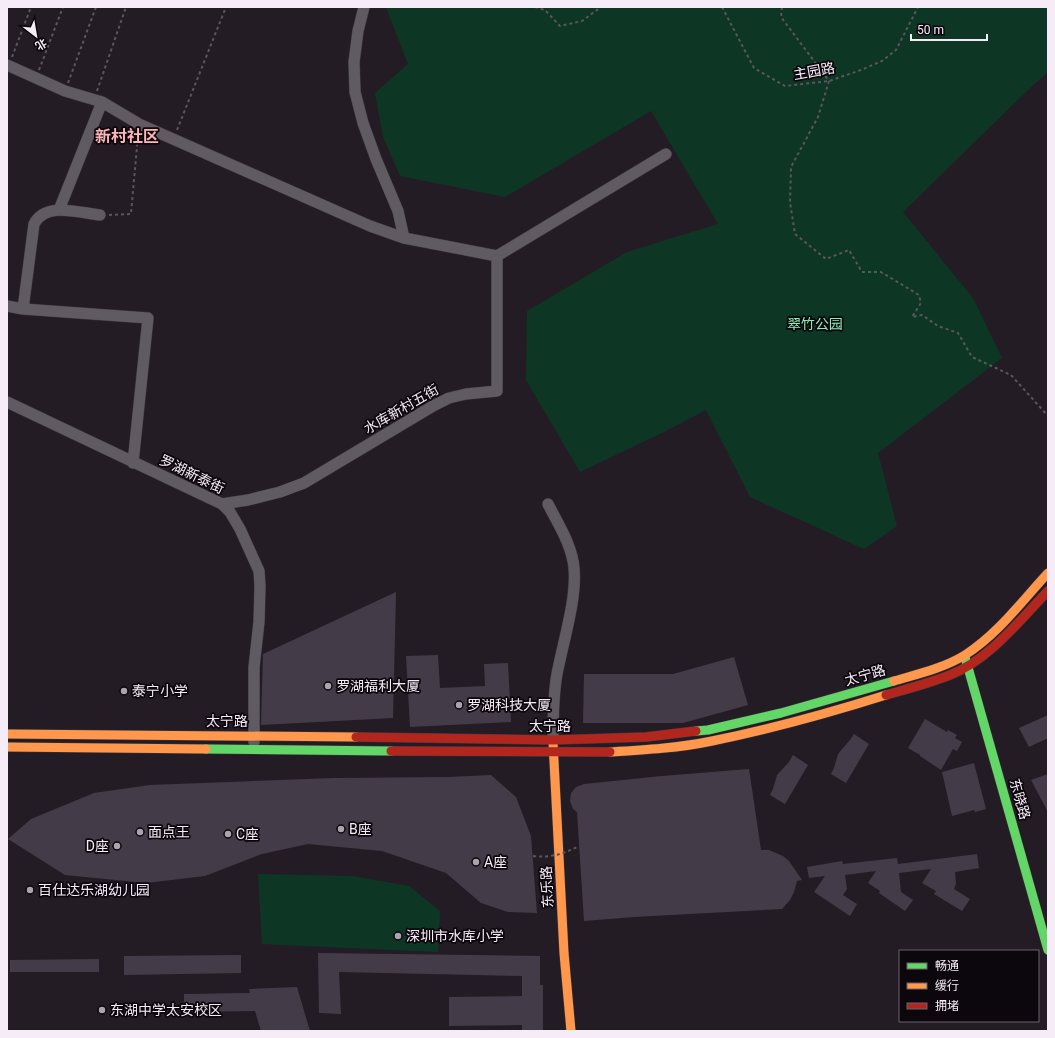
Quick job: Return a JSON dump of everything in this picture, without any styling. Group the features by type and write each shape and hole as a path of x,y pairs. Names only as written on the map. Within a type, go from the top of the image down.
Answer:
{"main road":[{"name":"太宁路","path":"7,734 254,735 553,740 646,737 708,730 781,713 865,690 949,663 965,655 990,636 1048,573"},
{"name":"太宁路","path":"7,747 604,752 652,749 711,741 785,724 867,701 931,682 968,666 999,643 1048,591"},
{"name":"东晓路","path":"965,655 1048,950"},
{"name":"东乐路","path":"553,740 564,946 571,1031"}],"street":[{"path":"364,7 358,31 354,62 355,92 363,123 376,159 398,211 404,238"},
{"path":"8,65 65,91 98,100 139,124 370,226 404,238 497,256 666,154"},
{"path":"59,210 98,100"},
{"path":"23,309 34,224 37,218 49,212 59,210 100,215"},
{"name":"水库新村五街","path":"222,504 248,500 280,492 304,483 449,398 466,394 497,391 497,256"},
{"path":"7,306 23,309 148,318 133,463"},
{"name":"罗湖新泰街","path":"7,402 222,504 230,512 240,529 259,571 259,622 254,667 254,749"},
{"path":"548,504 572,555 574,569 573,599 557,674 552,706 553,740"}],"path":[{"path":"8,65 31,7"},
{"path":"36,78 63,7"},
{"path":"65,91 96,7"},
{"path":"98,100 126,7"},
{"path":"174,139 226,7"},
{"path":"535,7 545,10 560,26 582,21 601,7"},
{"name":"主园路","path":"722,7 754,68 785,86 829,81 882,61 896,50 918,7"},
{"path":"782,7 781,17 829,81 818,117 792,167 790,202 794,234 826,259 849,250 862,272 881,272 919,295 921,303 912,318 922,315 938,326 958,333 972,357 1011,375 1048,416"},
{"path":"100,215 131,214 139,124"},
{"path":"532,856 543,857 563,854 579,846"}],"green space":[{"name":"翠竹公园","path":"386,7 1048,7 1048,72 903,212 973,298 1002,358 878,453 897,526 864,549 750,497 706,410 580,472 526,380 527,311 627,252 718,224 651,111 505,197 400,176 383,137 375,93 408,64"},
{"path":"258,874 352,876 409,886 440,911 438,952 262,944"}],"building":[{"name":"罗湖福利大厦","path":"396,592 393,718 261,725 263,654"},
{"name":"罗湖科技大厦","path":"438,655 440,688 485,686 484,664 508,663 511,722 410,727 406,656"},
{"path":"734,657 748,705 683,723 583,723 584,674 673,674"},
{"path":"1048,715 1048,738 1029,747 1019,728"},
{"path":"925,719 947,732 948,730 957,735 955,738 962,742 957,751 953,749 941,770 908,748"},
{"path":"854,734 869,744 846,783 831,774 838,754"},
{"path":"793,755 808,765 785,804 770,795 777,775 789,762"},
{"path":"974,763 986,809 975,812 974,810 952,816 942,772"},
{"path":"749,769 761,850 769,850 783,856 789,861 802,880 797,881 790,900 782,909 584,921 577,812 573,809 570,801 571,793 576,787 584,784"},
{"path":"1048,774 1048,812 1031,780"},
{"path":"491,775 516,797 531,836 537,913 508,912 481,903 446,873 382,851 308,844 262,854 205,876 146,883 65,875 8,839 31,819 94,793 150,785 334,778"},
{"path":"977,854 979,868 955,872 956,884 954,889 970,899 962,911 934,894 936,891 922,883 931,869 899,873 901,892 913,900 905,911 879,893 880,891 868,883 876,871 845,875 847,889 843,895 857,904 850,916 814,892 825,876 809,878 807,867 842,861 843,864 897,858 898,864"},
{"path":"318,953 540,956 540,985 543,985 543,1031 522,1031 522,1025 449,1026 449,997 522,996 522,976 339,972 341,1014 319,1013"},
{"path":"241,955 241,973 124,975 124,956"},
{"path":"99,959 99,972 10,972 10,960"},
{"path":"297,987 310,1031 261,1031 255,1011 184,1012 184,994 250,993 249,989"}],"traffic: fast":[{"path":"965,657 1048,950"},
{"path":"696,731 708,730 781,713 894,681"},
{"path":"206,749 391,751"}],"traffic: slow":[{"path":"894,681 940,667 957,660 977,647 999,627 1048,573"},
{"path":"610,752 674,747 712,741 800,720 886,695"},
{"path":"7,734 356,737"},
{"path":"553,742 564,953 571,1031"},
{"path":"7,747 206,749"}],"traffic: jam":[{"path":"886,695 950,675 978,660 1003,638 1048,591"},
{"path":"356,737 553,740 646,737 696,731"},
{"path":"391,751 610,752"}],"place":[{"name":"罗湖福利大厦","path":"328,686"},
{"name":"泰宁小学","path":"124,691"},
{"name":"罗湖科技大厦","path":"459,705"},
{"name":"B座","path":"341,829"},
{"name":"面点王","path":"140,832"},
{"name":"C座","path":"228,834"},
{"name":"D座","path":"117,846"},
{"name":"A座","path":"476,862"},
{"name":"百仕达乐湖幼儿园","path":"30,890"},
{"name":"深圳市水库小学","path":"398,936"},
{"name":"东湖中学太安校区","path":"102,1010"}],"district":[{"name":"新村社区","path":"127,136"}]}
